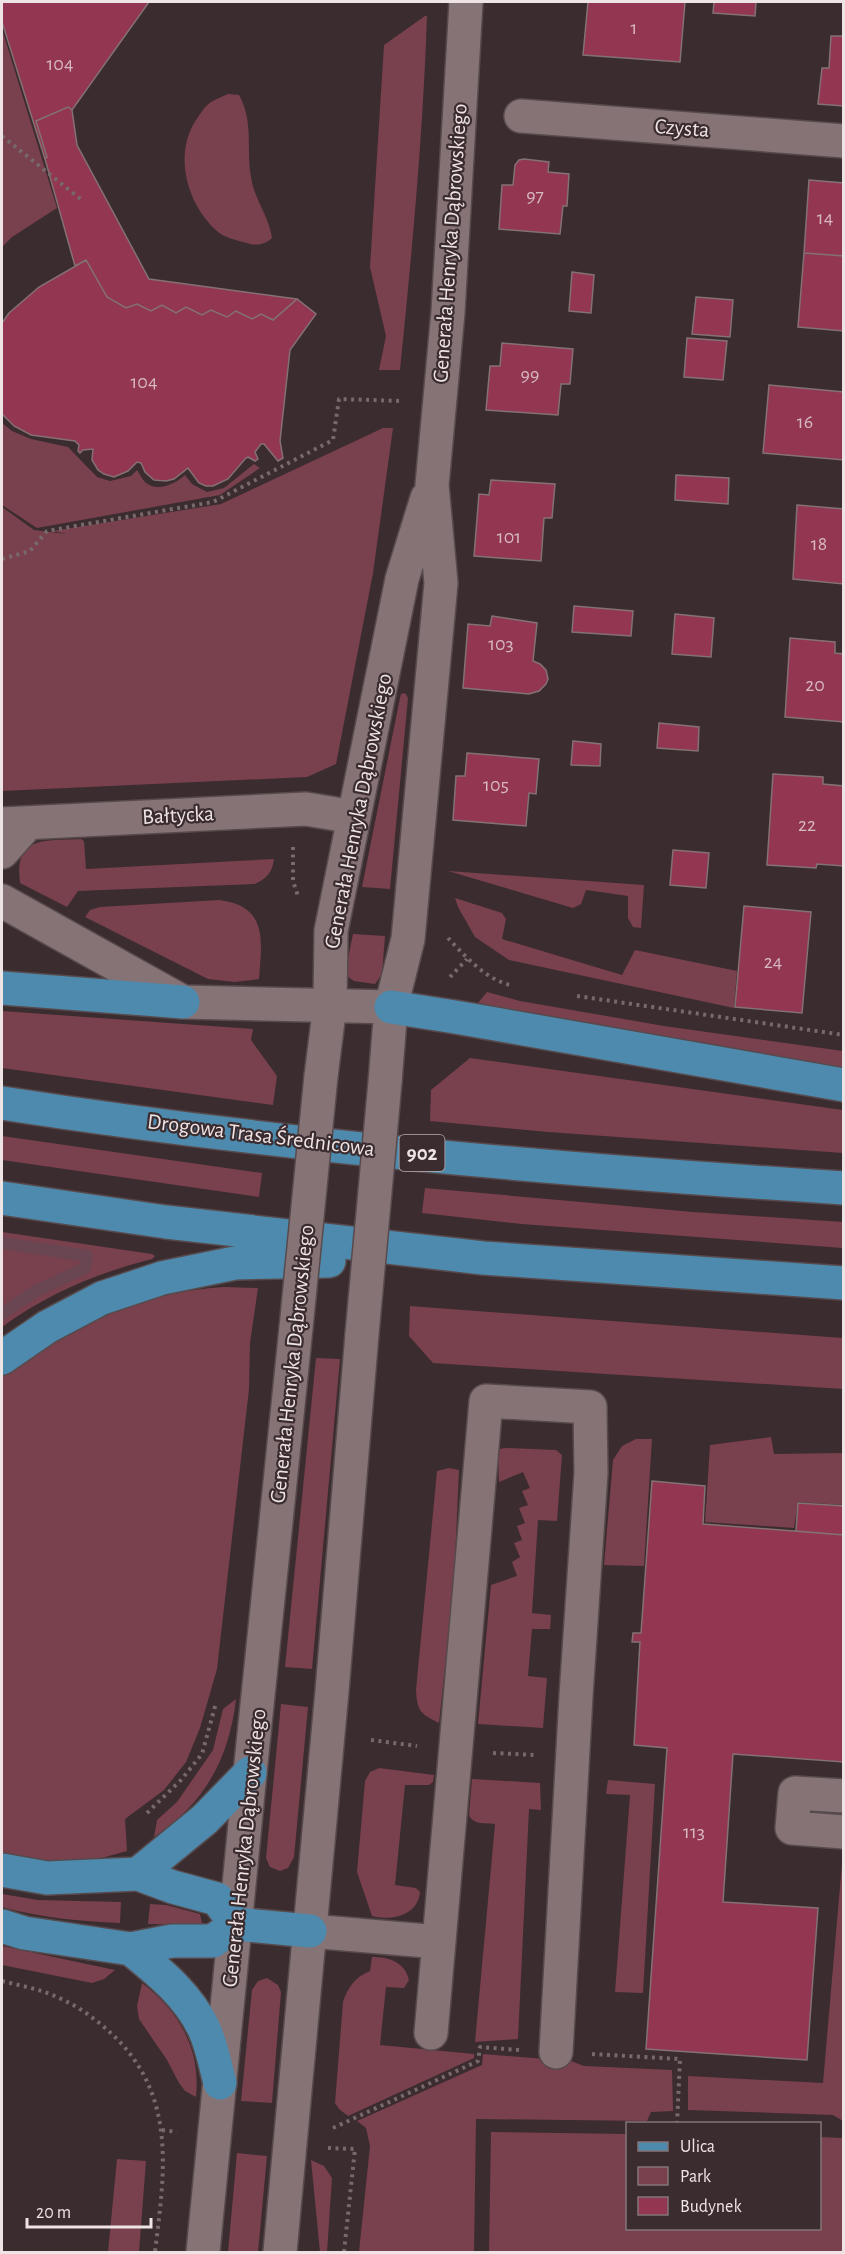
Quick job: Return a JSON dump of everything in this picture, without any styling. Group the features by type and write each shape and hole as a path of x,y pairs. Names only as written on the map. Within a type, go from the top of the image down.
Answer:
{"main road":[{"path":"2,988 183,1002"},
{"path":"391,1007 843,1085"},
{"name":"Drogowa Trasa Średnicowa","path":"2,1102 276,1138 498,1161 843,1188"},
{"path":"2,1198 166,1222 483,1258 843,1283"},
{"path":"2,1358 47,1327 102,1298 162,1278 235,1263 483,1258"},
{"path":"138,1874 205,1819 250,1773"},
{"path":"2,1870 47,1878 138,1874 173,1887 217,1899 236,1924"},
{"path":"2,1926 24,1933 131,1949 172,1941 213,1941 236,1924 310,1931"},
{"path":"131,1949 172,1984 194,2012 204,2030 220,2083"}],"street":[{"name":"Generała Henryka Dąbrowskiego","path":"280,2253 391,1007 408,939 441,591 432,485 448,312 458,2"},
{"name":"Czysta","path":"522,116 843,141"},
{"name":"Generała Henryka Dąbrowskiego","path":"203,2253 250,1773 330,1005 331,931 402,579 432,485"},
{"name":"Bałtycka","path":"15,823 306,809 354,817"},
{"path":"2,852 15,823"},
{"path":"2,901 183,1002 391,1007"},
{"path":"431,2033 486,1401 590,1407 591,1473 556,2052"},
{"path":"843,1796 795,1793 792,1827 843,1832"},
{"path":"310,1931 439,1942"}],"path":[{"path":"2,136 82,201"},
{"path":"2,559 30,551 47,531 213,502 333,440 339,399 405,401"},
{"path":"292,839 293,881"},
{"path":"445,934 467,958 493,978 517,986"},
{"path":"449,979 467,958"},
{"path":"569,995 843,1035"},
{"path":"144,1817 202,1755 218,1700"},
{"path":"370,1740 424,1746"},
{"path":"491,1753 542,1756"},
{"path":"2,1981 43,1991 77,2007 106,2028 139,2065 154,2098 162,2130 163,2166 155,2253"},
{"path":"333,2128 478,2061 480,2047 680,2059 677,2122"},
{"path":"328,2148 355,2150 344,2253"}],"green space":[{"path":"427,16 420,149 400,370 379,370 386,336 370,267 384,45"},
{"path":"2,29 57,208 12,237 2,247"},
{"path":"228,94 239,95 244,105 253,185 272,238 262,244 247,243 218,232 198,208 187,179 185,148 189,134 207,106"},
{"path":"2,423 12,431 31,439 68,447 97,477 110,481 131,476 137,470 145,482 160,487 171,484 185,475 192,484 207,492 224,488 254,464 260,468 220,495 37,528 2,505"},
{"path":"383,428 393,428 373,573 336,764 307,777 2,791 2,507 34,530 66,534 53,531 221,504"},
{"path":"405,693 408,698 390,889 362,887 400,698 401,694"},
{"path":"81,839 84,841 86,869 274,859 268,874 255,884 78,891 67,907 20,883 19,867 27,849 44,841"},
{"path":"448,871 644,885 641,928 633,927 628,918 628,896 586,890 581,904 573,908"},
{"path":"455,898 502,913 506,919 502,939 622,975 635,950 737,971 734,1008 509,960 475,937"},
{"path":"219,900 246,909 254,917 261,938 259,979 235,982 208,979 85,917 90,910 100,907"},
{"path":"353,934 385,936 382,974 375,984 354,981 348,977 346,968"},
{"path":"487,992 520,1001 664,1026 843,1051 843,1074 474,1008"},
{"path":"2,1011 253,1029 251,1040 277,1076 273,1105 2,1068"},
{"path":"470,1058 843,1110 843,1153 548,1132 430,1121 431,1090"},
{"path":"2,1136 262,1173 259,1197 2,1160"},
{"path":"425,1188 693,1212 843,1222 843,1248 522,1224 422,1213"},
{"path":"2,1232 155,1256 73,1286 37,1304 2,1327"},
{"path":"224,1287 258,1288 250,1343 249,1389 217,1669 200,1728 186,1762 164,1790 125,1819 127,1851 79,1864 30,1861 2,1855 2,1375 57,1337 101,1314 173,1293"},
{"path":"410,1306 843,1338 843,1389 433,1363 409,1336"},
{"path":"316,1358 340,1359 312,1669 285,1667"},
{"path":"771,1437 774,1454 843,1453 843,1505 798,1502 794,1528 705,1522 710,1445"},
{"path":"636,1439 652,1439 644,1566 604,1565 613,1460 622,1446"},
{"path":"500,1449 556,1450 562,1455 557,1521 538,1520 532,1613 551,1615 550,1629 532,1629 528,1676 547,1678 543,1728 478,1724 491,1585 517,1576 512,1562 520,1557 514,1543 522,1540 517,1526 525,1523 519,1508 528,1505 522,1491 530,1488 523,1472 499,1482 498,1454"},
{"path":"449,1468 459,1470 454,1583 439,1723 421,1711 417,1702 416,1690 437,1471"},
{"path":"236,1699 227,1741 212,1778 187,1810 154,1837 157,1820 177,1802 213,1750 223,1709"},
{"path":"281,1704 308,1707 294,1857 288,1868 280,1871 270,1867 266,1858"},
{"path":"379,1768 434,1775 433,1782 429,1785 405,1785 395,1885 416,1888 420,1892 414,1907 409,1911 387,1918 372,1916 357,1872 365,1781 370,1772"},
{"path":"472,1779 540,1783 541,1810 529,1809 518,2039 475,2042 495,1824 477,1822 469,1815"},
{"path":"608,1780 655,1784 643,1993 615,1992 630,1795 606,1794"},
{"path":"843,1852 843,2121 833,2115 688,2110 688,2076 823,2083"},
{"path":"2,1894 38,1900 121,1902 120,1923 60,1918 17,1911 2,1907"},
{"path":"150,1904 166,1905 200,1914 202,1923 199,1925 148,1924"},
{"path":"2,1946 115,1970 104,1979 92,1983 2,1965"},
{"path":"372,1957 384,1958 400,1965 409,1980 404,1988 386,1987 380,2045 474,2054 474,2058 348,2116 335,2103 343,2002 353,1983 370,1971"},
{"path":"267,1978 278,1985 281,1992 272,2103 241,2101 252,1990 258,1981"},
{"path":"142,1983 167,2006 185,2032 195,2063 196,2097 185,2091 179,2083 167,2060 139,2019 137,2006"},
{"path":"483,2054 571,2061 584,2066 672,2070 673,2111 651,2112 647,2121 476,2119 474,2252 359,2252 370,2146 366,2128 357,2121 482,2065"},
{"path":"491,2132 626,2134 626,2230 821,2230 821,2137 843,2138 843,2252 489,2252"},
{"path":"237,2153 267,2156 258,2252 228,2252"},
{"path":"117,2159 146,2161 139,2252 108,2252"},
{"path":"311,2160 324,2166 332,2178 327,2252 320,2252"}],"building":[{"path":"2,2 149,2 72,110 68,107 36,121 47,157 45,159 2,22"},
{"path":"588,2 685,2 680,62 583,55"},
{"path":"714,2 756,2 755,16 713,13"},
{"path":"831,36 844,36 844,106 818,104 822,68 829,68"},
{"path":"68,107 72,110 77,145 149,279 297,299 273,320 261,314 252,319 236,311 227,317 211,310 202,315 186,307 176,313 162,305 151,311 137,304 126,308 107,297 86,260 75,266 36,121"},
{"path":"519,160 549,162 548,172 569,174 567,206 563,206 560,234 499,229 502,185 513,185 515,165"},
{"path":"809,180 844,183 844,256 804,253"},
{"path":"804,253 844,256 844,331 798,327"},
{"path":"86,260 107,297 126,308 137,304 151,311 162,305 176,313 186,307 202,315 211,310 227,317 236,311 252,319 261,314 273,320 297,299 316,314 290,350 280,441 283,458 278,461 264,444 261,444 255,452 258,459 255,461 248,457 228,479 213,486 199,483 188,468 174,479 154,480 145,472 141,463 137,462 128,471 114,477 98,470 92,460 93,449 83,450 80,453 79,445 75,441 31,435 14,426 2,414 2,323 9,313 39,287"},
{"path":"572,272 594,275 591,313 569,311"},
{"path":"696,297 733,300 730,337 692,334"},
{"path":"687,338 727,341 723,380 684,377"},
{"path":"502,343 573,349 570,384 561,384 558,415 486,410 490,366 500,366"},
{"path":"769,385 844,392 844,460 763,453"},
{"path":"676,475 729,478 728,504 675,500"},
{"path":"491,480 555,484 552,518 544,518 541,561 474,556 479,494 489,495"},
{"path":"797,505 844,509 844,584 793,579"},
{"path":"574,606 633,611 631,636 572,632"},
{"path":"675,614 714,618 711,657 672,654"},
{"path":"492,616 537,623 533,661 546,670 548,679 539,691 529,694 463,688 468,624 490,626"},
{"path":"790,638 835,642 835,653 844,654 844,722 785,717"},
{"path":"659,723 699,727 698,751 657,748"},
{"path":"573,741 601,744 600,766 571,765"},
{"path":"467,753 539,759 536,794 529,793 526,826 453,820 456,776 465,776"},
{"path":"773,774 823,777 823,784 844,786 844,866 817,864 816,868 767,865"},
{"path":"673,850 709,853 706,888 670,885"},
{"path":"744,906 811,912 802,1013 735,1007"},
{"path":"652,1481 705,1486 703,1524 844,1535 844,1762 733,1754 723,1902 818,1908 807,2060 646,2049 667,1748 634,1745 640,1642 632,1642 633,1633 641,1633"},
{"path":"798,1503 844,1506 844,1535 796,1531"}],"waterway":[{"path":"2,1243 87,1256 85,1268 34,1292 2,1314"}]}
